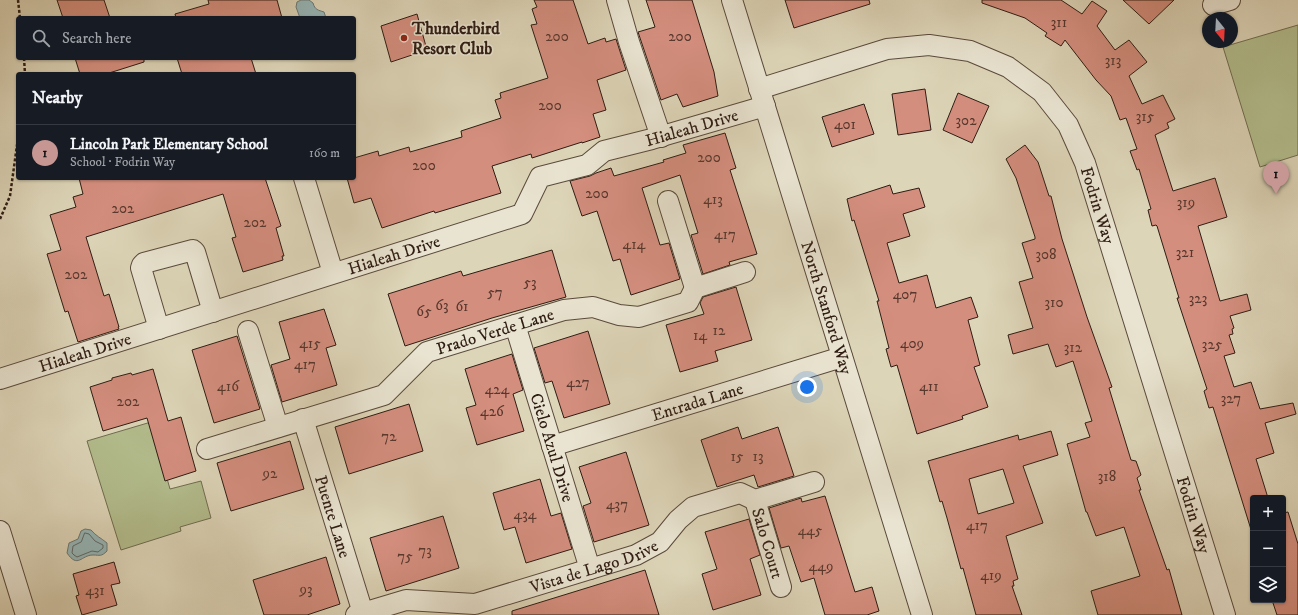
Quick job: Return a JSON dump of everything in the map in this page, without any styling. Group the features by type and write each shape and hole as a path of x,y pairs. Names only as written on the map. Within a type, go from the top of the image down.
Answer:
{"street":[{"path":"617,0 629,42 661,137"},
{"name":"North Stanford Way","path":"732,0 922,615"},
{"name":"Fodrin Way","path":"762,97 887,49 929,45 970,51 983,56 1008,67 1042,92 1068,125 1085,163 1225,615"},
{"name":"Hialeah Drive","path":"0,379 522,214 540,177 587,165 604,151 661,137 762,97"},
{"path":"305,180 333,273"},
{"path":"668,201 695,288 745,272"},
{"path":"159,329 141,268 144,263 193,250 195,252 212,312"},
{"name":"Prado Verde Lane","path":"208,449 384,395 426,352 564,310 592,307 619,315 639,317 688,302 695,288"},
{"name":"Cielo Azul Drive","path":"515,325 590,569"},
{"path":"248,331 278,427"},
{"name":"Entrada Lane","path":"552,446 842,358"},
{"name":"Puente Lane","path":"303,420 360,614"},
{"path":"755,500 814,482"},
{"name":"Vista de Lago Drive","path":"360,614 406,600 475,604 636,555 660,542 678,520 694,507 740,493 755,500"},
{"name":"Salo Court","path":"755,500 781,587"},
{"path":"0,531 26,615"}],"path":[{"path":"18,0 20,16"},
{"path":"24,60 25,72"},
{"path":"0,219 10,196 16,152"}],"green space":[{"path":"1298,25 1298,155 1260,167 1223,48 1238,48 1238,43"},
{"path":"151,422 170,489 201,481 211,518 180,527 181,531 121,550 87,441"}],"water":[{"path":"301,0 309,0 317,9 324,12 325,16 299,16 296,7 297,2"},
{"path":"85,529 91,530 107,543 107,551 102,555 93,555 77,561 71,558 67,553 69,543 78,539 81,531"}],"building":[{"path":"57,0 104,0 109,16 62,16"},
{"path":"208,0 277,0 281,16 176,16 175,14 209,4"},
{"path":"534,0 573,0 588,44 605,38 606,42 616,39 626,70 597,80 606,110 593,114 600,137 532,158 531,154 492,166 501,193 435,213 434,211 382,228 371,198 354,203 348,180 356,180 356,157 378,151 379,156 409,147 410,152 462,137 461,131 501,118 495,100 501,98 500,93 548,78 531,25 537,24 532,9 537,7"},
{"path":"646,0 692,0 714,72 718,96 683,107 677,94 661,100 638,32 655,27"},
{"path":"785,0 869,0 870,4 794,28"},
{"path":"982,0 1061,0 1082,14 1092,1 1107,11 1097,26 1115,50 1129,40 1147,62 1129,76 1142,104 1163,95 1175,119 1167,123 1169,128 1155,135 1173,191 1215,178 1227,217 1198,226 1220,301 1247,294 1251,310 1230,316 1234,328 1232,329 1233,334 1229,335 1235,353 1224,356 1234,387 1251,382 1260,409 1293,403 1296,414 1265,423 1274,453 1256,459 1267,495 1250,495 1250,526 1213,407 1209,408 1204,391 1207,389 1177,298 1179,298 1157,226 1152,226 1148,210 1151,209 1139,169 1137,170 1130,151 1137,149 1126,118 1120,120 1111,96 1096,80 1065,40 1061,46 1045,36 1047,33 1025,18 982,3"},
{"path":"1123,0 1174,0 1149,24"},
{"name":"Thunderbird Resort Club","path":"417,14 427,50 391,62 381,26"},
{"path":"76,60 144,60 144,62 112,72 79,72"},
{"path":"178,60 252,60 255,72 181,72"},
{"path":"925,89 931,130 898,135 892,94"},
{"path":"958,93 989,106 972,143 943,130"},
{"path":"864,104 874,134 832,147 822,117"},
{"path":"725,133 736,168 730,170 757,254 729,262 730,265 703,274 691,235 698,233 680,175 642,188 660,245 669,243 680,279 631,295 620,259 613,261 597,211 582,216 570,181 590,176 611,168 614,176 664,162 663,160 686,153 683,145"},
{"path":"1025,145 1038,162 1049,196 1051,196 1062,239 1087,317 1112,387 1109,388 1131,460 1136,461 1141,475 1137,478 1141,490 1139,490 1167,570 1169,569 1182,615 1098,615 1091,591 1140,576 1124,527 1096,536 1086,512 1067,444 1090,437 1085,423 1092,421 1073,361 1056,367 1048,344 1013,354 1008,335 1033,328 1019,282 1033,278 1022,243 1035,239 1035,237 1016,178 1006,159"},
{"path":"80,180 266,180 281,226 276,228 284,256 282,256 283,260 243,272 232,238 236,237 223,194 86,237 104,296 109,294 119,329 78,342 68,311 65,312 47,254 61,250 50,215 76,207 73,197 83,194"},
{"path":"890,185 893,194 919,188 925,207 903,214 910,236 887,243 899,283 927,275 936,308 971,297 978,317 968,320 980,365 974,367 988,407 962,416 963,419 917,434 897,365 891,367 886,349 889,348 877,301 879,301 854,220 852,221 847,199"},
{"path":"552,250 566,297 492,318 405,346 388,294 461,271 463,276"},
{"path":"736,287 752,340 715,351 718,361 680,372 666,325 704,314 700,303 703,297"},
{"path":"324,309 336,345 326,348 337,385 282,402 271,365 290,359 279,322"},
{"path":"588,331 610,404 564,418 552,381 545,383 534,348"},
{"path":"237,336 260,409 214,423 192,350"},
{"path":"512,354 523,390 513,394 524,431 477,445 466,408 476,405 465,369"},
{"path":"153,369 168,421 181,417 196,471 165,481 147,418 103,431 90,387 112,380 112,378 131,373 132,375"},
{"path":"409,404 423,451 349,474 335,427"},
{"path":"738,427 742,439 778,427 794,476 758,487 754,475 717,487 701,440"},
{"path":"1051,431 1058,455 1023,466 1043,523 1006,536 1018,579 1013,581 1014,586 1012,586 1022,615 976,615 963,568 961,569 942,501 940,502 928,461 1018,435 1019,440","holes":["1003,469 1014,503 978,514 969,479"]},
{"path":"290,441 304,489 231,511 217,463"},
{"path":"626,452 649,525 594,542 583,506 591,503 579,467"},
{"path":"540,479 551,516 561,513 572,549 526,563 515,527 504,530 493,493"},
{"path":"825,496 855,592 872,587 879,611 867,615 825,615 814,578 801,582 789,546 781,548 769,508 801,498 802,502"},
{"path":"1286,512 1288,512 1298,544 1298,615 1277,615 1273,603 1286,603"},
{"path":"443,516 459,568 386,591 370,538"},
{"path":"749,519 760,555 750,559 761,595 713,610 702,574 717,569 705,532"},
{"path":"326,557 340,604 307,615 264,615 253,580"},
{"path":"114,562 120,583 111,585 117,605 82,615 76,596 79,595 73,574"},
{"path":"645,570 659,615 512,615 512,611"}],"place":[{"name":"Thunderbird Resort Club","path":"404,38"},
{"name":"Lincoln Park Elementary School","path":"1276,194"}]}
